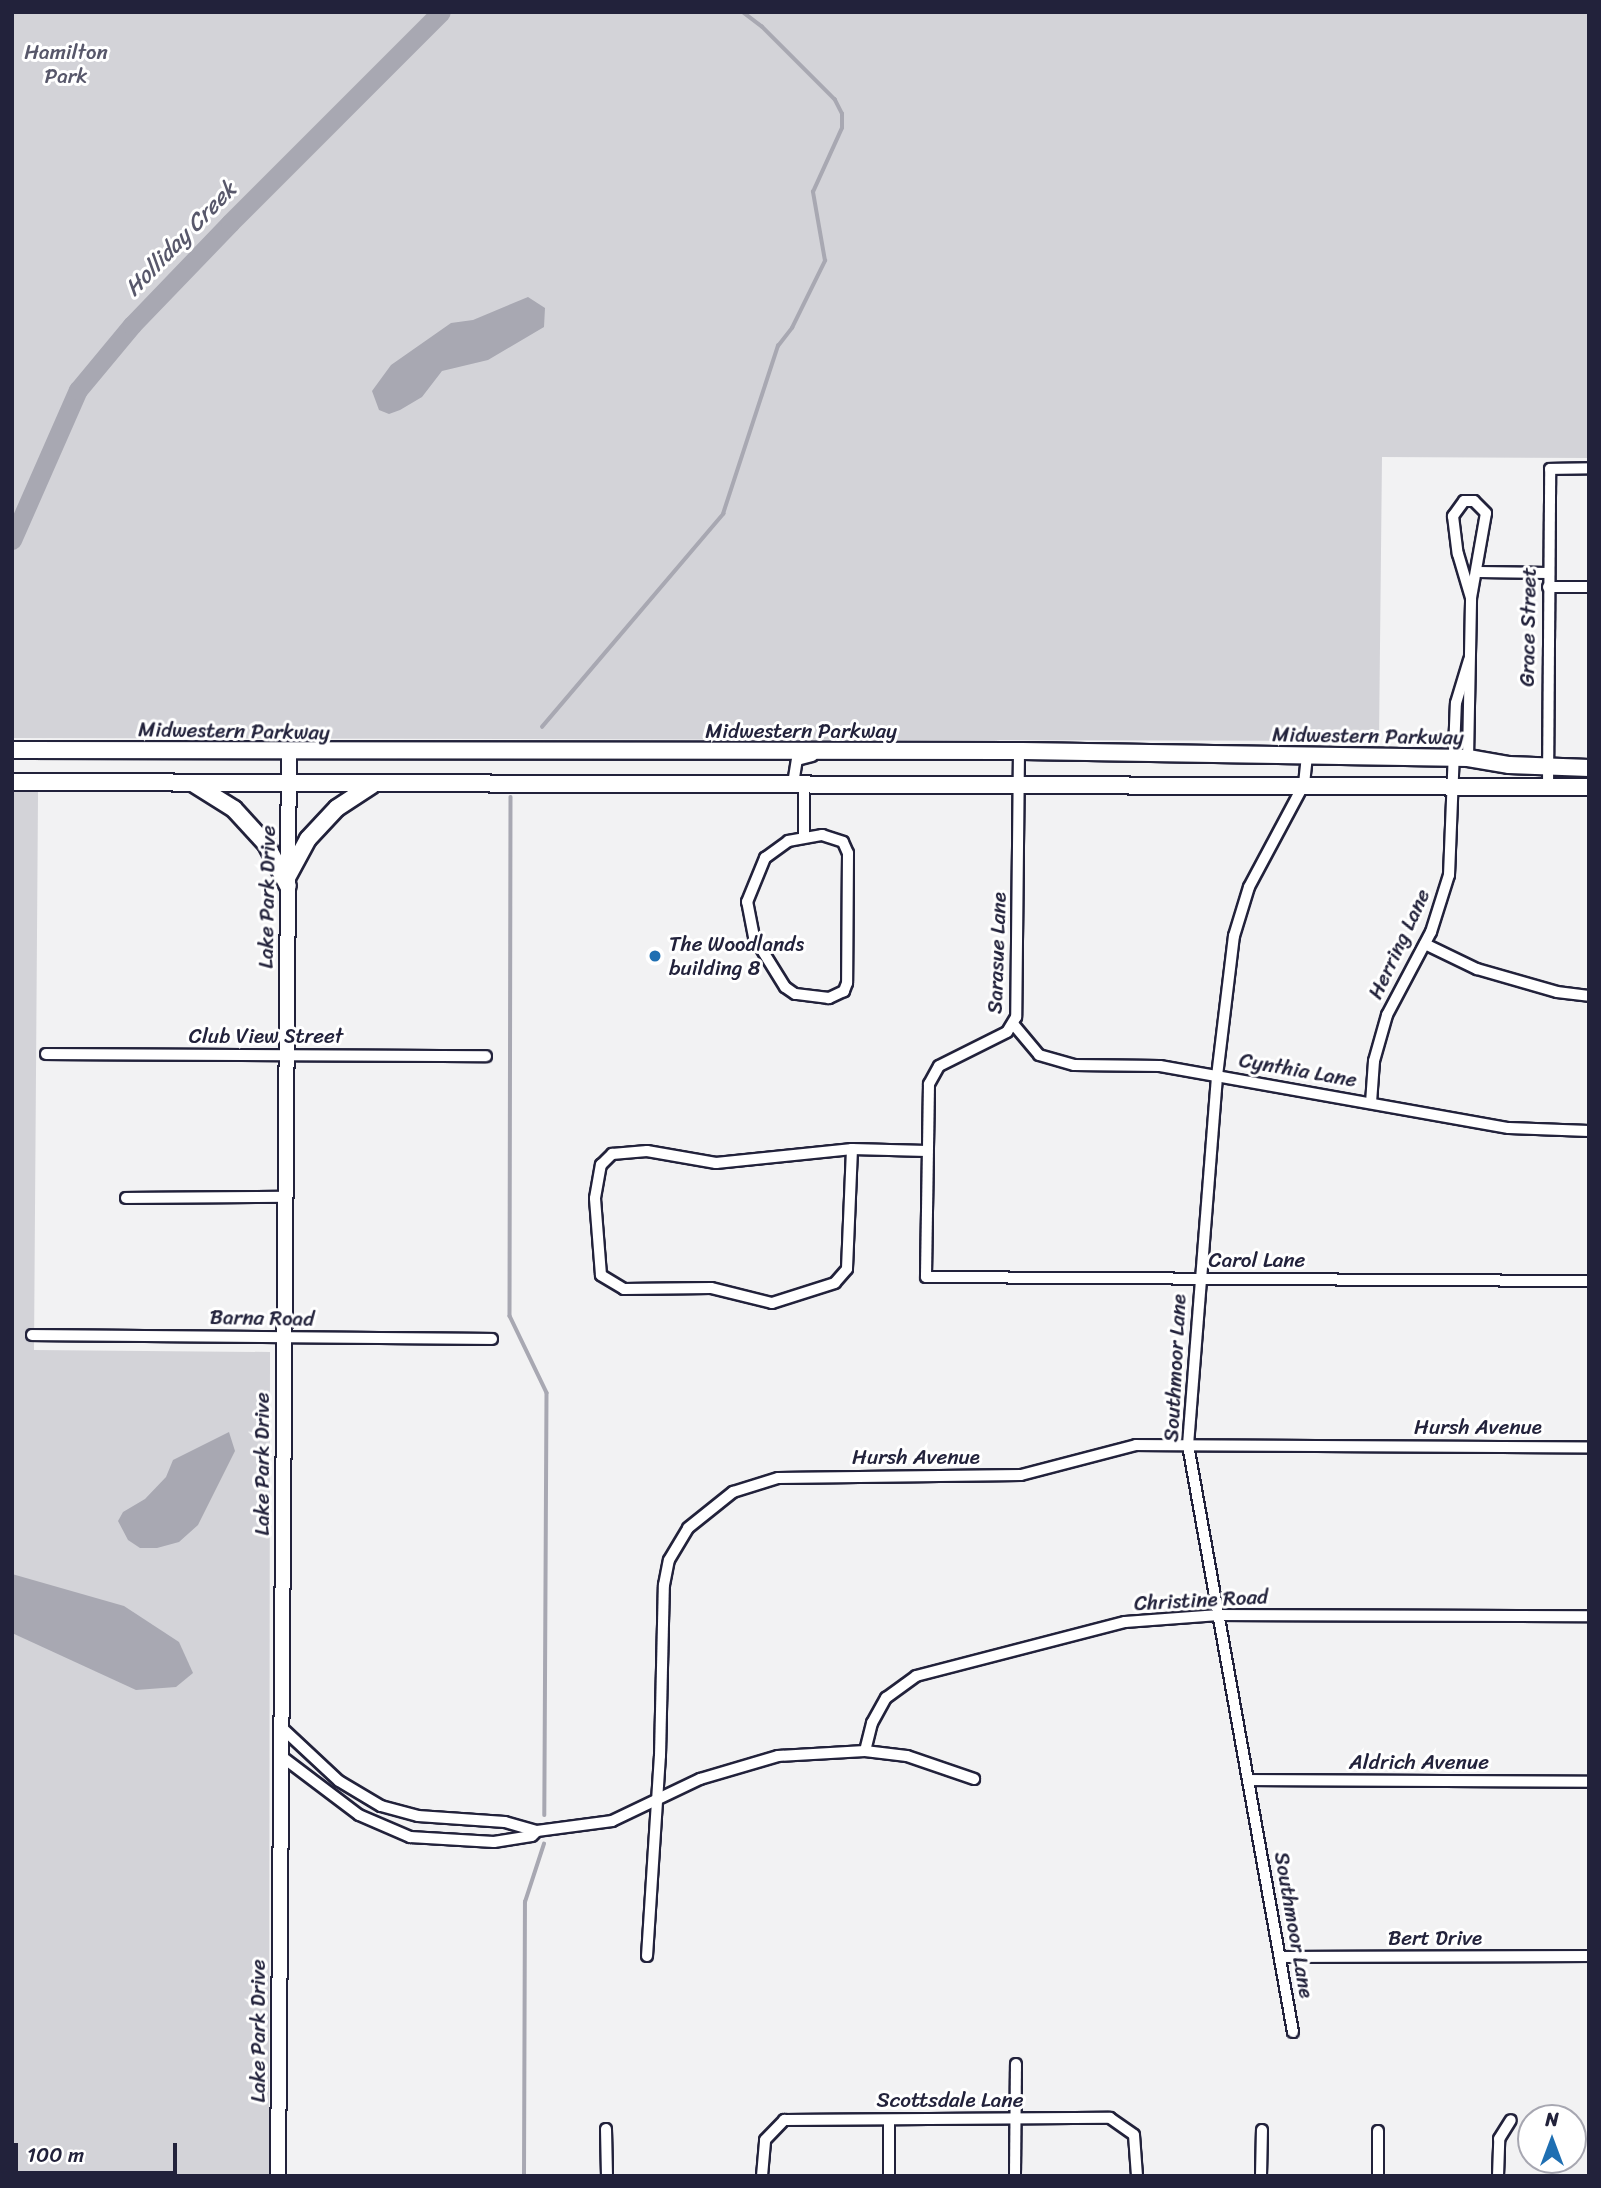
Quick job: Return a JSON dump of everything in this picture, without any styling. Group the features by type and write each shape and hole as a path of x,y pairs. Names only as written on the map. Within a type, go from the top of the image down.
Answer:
{"main road":[{"name":"Midwestern Parkway","path":"12,750 289,753 1019,751 1460,757 1548,768 1589,768"},
{"path":"12,782 289,785 1019,784 1589,787"},
{"path":"194,784 234,809 258,835 288,881"},
{"path":"288,881 308,839 322,823 337,807 372,785"}],"street":[{"name":"Grace Street","path":"1548,786 1550,469 1589,468"},
{"path":"1464,501 1474,501 1486,513 1479,572 1471,598 1458,554 1453,516 1464,501"},
{"path":"1479,572 1548,573"},
{"path":"1548,587 1589,587"},
{"name":"Herring Lane","path":"1371,1103 1374,1061 1387,1016 1425,944 1449,875 1453,786 1460,757 1469,660 1471,598"},
{"path":"804,836 797,760 867,751"},
{"name":"Sarasue Lane","path":"926,1277 927,1101 932,1075 948,1060 999,1037 1014,1025 1019,751"},
{"name":"Lake Park Drive","path":"278,2176 289,753"},
{"name":"Southmoor Lane","path":"1293,2032 1282,1957 1188,1445 1217,1076 1234,936 1250,887 1304,785 1307,757"},
{"path":"804,836 836,837 848,853 846,983 844,991 829,998 805,997 785,987 754,937 749,919 747,902 757,868 776,848 804,836"},
{"path":"1425,944 1477,969 1557,992 1589,996"},
{"name":"Cynthia Lane","path":"1014,1025 1039,1055 1055,1061 1160,1066 1509,1128 1589,1131"},
{"name":"Club View Street","path":"46,1054 486,1056"},
{"path":"852,1149 847,1269 835,1283 772,1303 711,1288 624,1289 600,1275 594,1198 600,1165 612,1154 647,1151 716,1163 852,1149 927,1151"},
{"path":"126,1198 285,1197"},
{"name":"Carol Lane","path":"926,1277 1589,1281"},
{"name":"Barna Road","path":"32,1335 492,1339"},
{"name":"Hursh Avenue","path":"647,1956 664,1585 669,1560 699,1515 733,1492 778,1478 1021,1475 1120,1447 1589,1447"},
{"name":"Christine Road","path":"865,1751 872,1723 886,1698 916,1676 1125,1622 1219,1615 1589,1616"},
{"path":"281,1727 339,1781 381,1806 418,1816 505,1822 537,1831 612,1821 700,1779 753,1761 865,1751 927,1760 974,1779"},
{"path":"281,1756 359,1815 410,1837 494,1842 532,1836 537,1831"},
{"name":"Aldrich Avenue","path":"1249,1780 1589,1782"},
{"name":"Bert Drive","path":"1282,1957 1589,1956"},
{"path":"1015,2176 1016,2064"},
{"name":"Scottsdale Lane","path":"762,2176 765,2140 784,2120 1016,2120 1119,2121 1134,2135 1137,2176"},
{"path":"1498,2176 1499,2138 1511,2120"},
{"path":"889,2121 890,2176"},
{"path":"606,2129 607,2176"},
{"path":"1261,2176 1262,2130"},
{"path":"1378,2131 1378,2176"}],"green space":[{"name":"Hamilton Park","path":"12,12 1589,12 1589,458 1382,457 1379,741 12,738"},
{"path":"12,790 38,791 34,1350 270,1352 269,2176 12,2176"}],"shaded area":[{"path":"528,297 545,308 544,327 488,360 442,371 422,397 400,410 389,414 379,410 372,391 391,365 451,323 473,320"},
{"path":"229,1432 235,1451 198,1525 179,1542 157,1548 140,1548 128,1540 118,1521 123,1512 145,1499 166,1477 173,1460"},
{"path":"12,1574 124,1606 179,1642 193,1673 176,1687 136,1690 12,1633"}],"waterway":[{"name":"Holliday Creek","path":"12,540 78,390 132,325 441,12"},
{"path":"542,727 723,514 778,346 792,328 825,261 813,192 842,128 842,114 835,100 762,27 742,12"},
{"path":"511,797 510,1316 547,1393 545,1815"},
{"path":"524,2176 525,1902 544,1844"}],"place":[{"name":"The Woodlands building 8","path":"655,956"}]}
